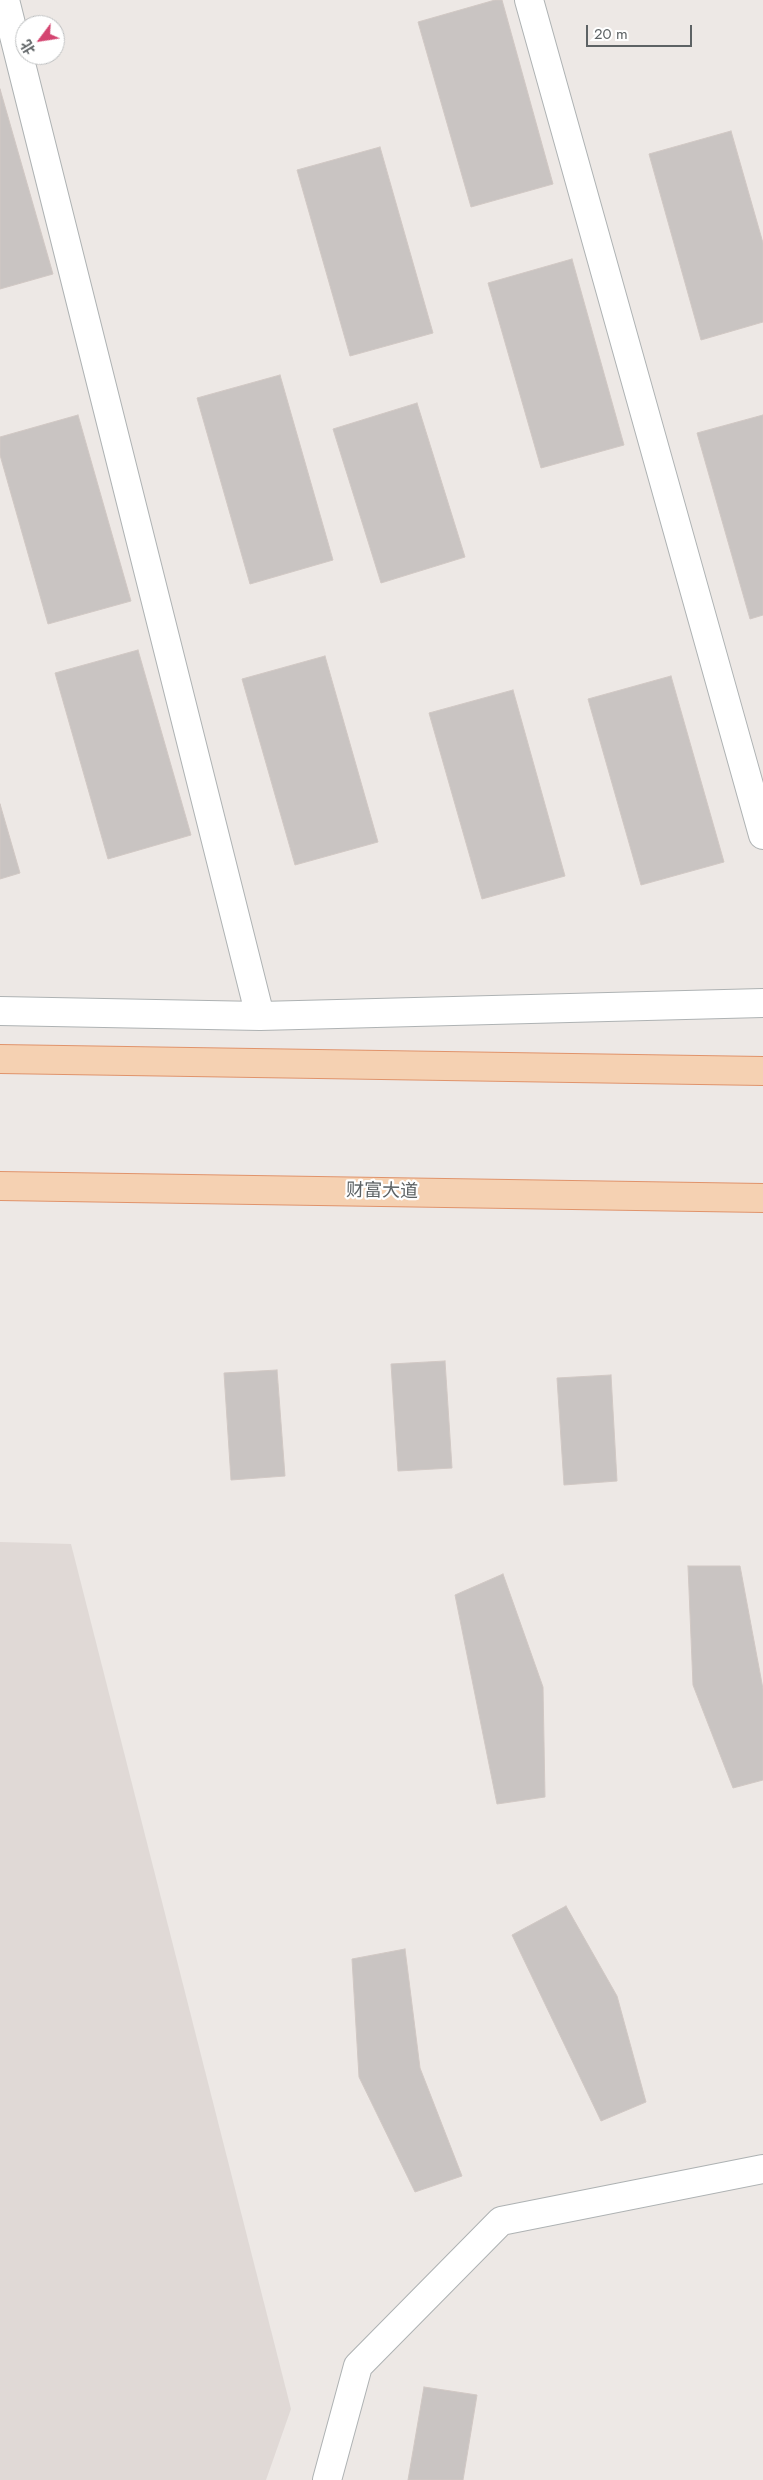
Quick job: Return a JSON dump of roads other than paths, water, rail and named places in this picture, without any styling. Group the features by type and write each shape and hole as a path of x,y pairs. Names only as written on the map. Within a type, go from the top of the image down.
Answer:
{"main road":[{"path":"0,1059 763,1071"},
{"name":"财富大道","path":"0,1186 763,1198"}],"street":[{"path":"5,0 260,1016"},
{"path":"529,0 763,836"},
{"path":"0,1011 260,1016 763,1003"},
{"path":"327,2480 358,2366 501,2221 763,2169"}]}
